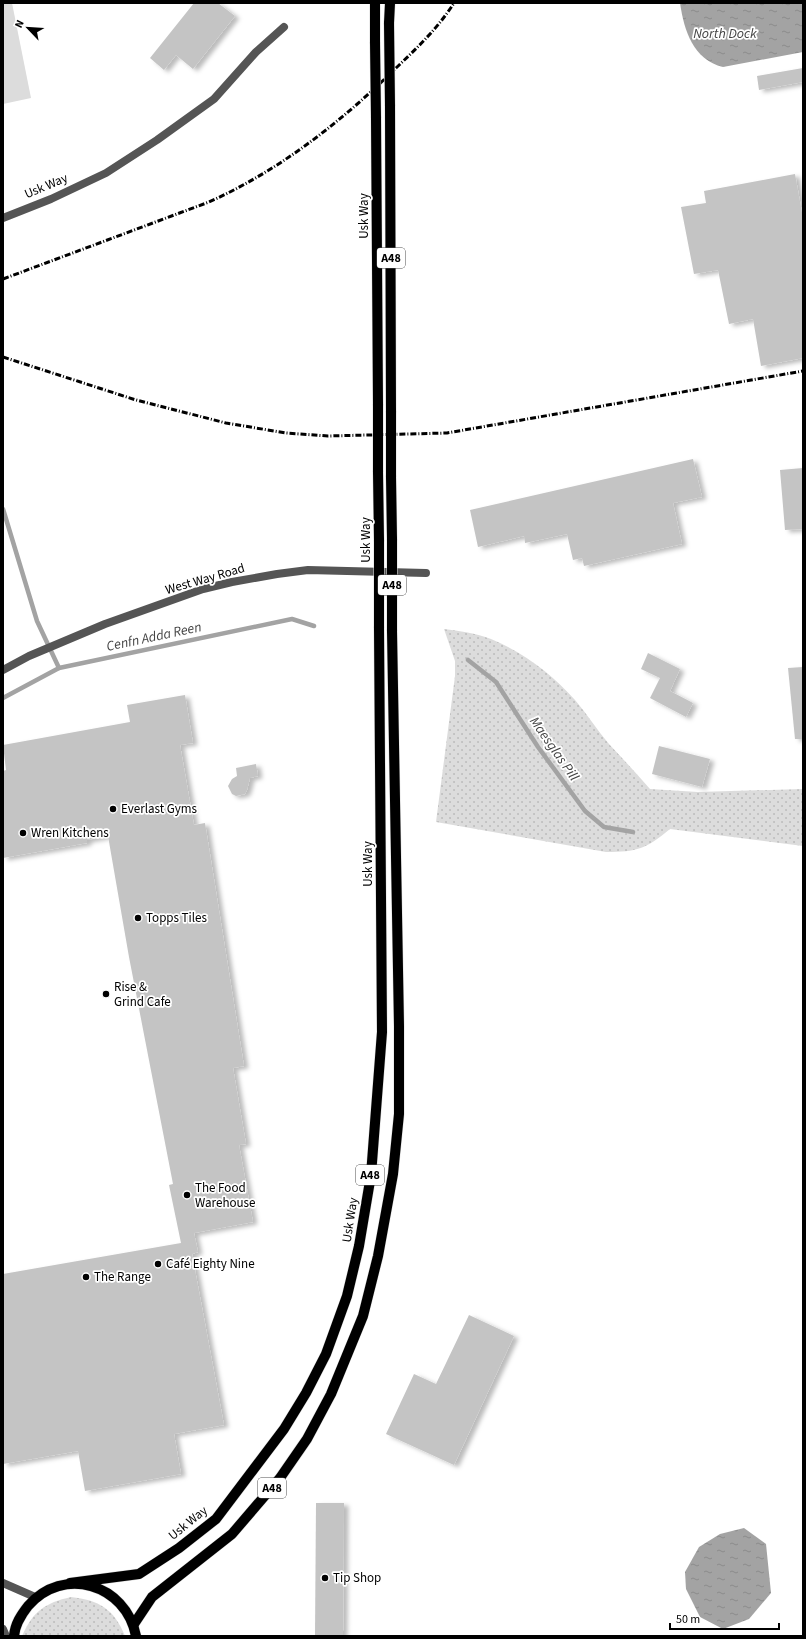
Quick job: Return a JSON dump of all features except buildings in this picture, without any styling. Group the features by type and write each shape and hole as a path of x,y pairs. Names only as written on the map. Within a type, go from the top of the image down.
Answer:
{"main road":[{"name":"Usk Way","path":"70,1583 139,1574 179,1548 216,1518 284,1429 306,1393 326,1354 347,1296 359,1246 370,1175 382,1032 375,3"},
{"name":"Usk Way","path":"134,1624 152,1597 232,1534 280,1478 307,1439 332,1394 365,1308 378,1256 394,1174 398,1114 399,1010 392,630 390,3"},
{"name":"A48","path":"14,1636 21,1614 35,1597 54,1587 70,1583 92,1585 111,1594 127,1610 134,1624 136,1636"}],"street":[{"name":"Usk Way","path":"3,218 51,199 106,173 157,140 214,99 256,52 284,27"},
{"name":"West Way Road","path":"3,670 29,656 105,624 203,589 232,582 308,570 426,573"},
{"path":"3,1583 35,1597"},
{"path":"3,1630 6,1636"}],"shaded area":[{"path":"3,3 12,3 31,98 3,104"},
{"path":"444,629 462,631 491,639 515,650 537,665 575,700 609,744 650,789 698,792 803,789 803,846 670,829 654,841 641,848 626,851 606,852 436,822 455,676 455,661"},
{"path":"71,1597 90,1601 104,1608 116,1619 125,1636 22,1636 35,1614 41,1609 54,1602"}],"water":[{"name":"North Dock","path":"680,3 803,3 803,52 723,67 704,58 697,51 687,33"},
{"path":"744,1528 766,1544 771,1593 749,1619 723,1629 700,1617 686,1589 685,1572 699,1547 720,1534"}],"waterway":[{"path":"3,509 37,621 59,668"},
{"name":"Cenfn Adda Reen","path":"3,698 59,668 292,619 314,626"},
{"name":"Maesglas Pill","path":"468,660 496,682 538,747 585,811 604,827 633,832"}],"railway":[{"path":"3,279 209,202 285,160 331,126 375,88 434,29 454,3"},
{"path":"3,357 136,400 226,423 286,433 328,436 447,433 803,371"}],"place":[{"name":"Everlast Gyms","path":"113,809"},
{"name":"Wren Kitchens","path":"23,833"},
{"name":"Topps Tiles","path":"138,918"},
{"name":"Rise & Grind Cafe","path":"106,994"},
{"name":"The Food Warehouse","path":"187,1195"},
{"name":"Café Eighty Nine","path":"158,1264"},
{"name":"The Range","path":"86,1277"},
{"name":"Tip Shop","path":"325,1578"}]}
